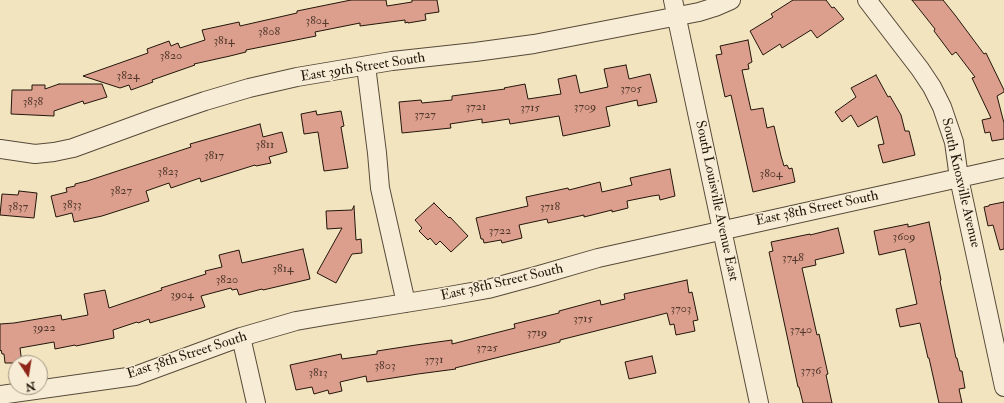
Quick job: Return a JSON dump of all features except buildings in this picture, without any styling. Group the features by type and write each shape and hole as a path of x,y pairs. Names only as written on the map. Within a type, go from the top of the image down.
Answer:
{"street":[{"name":"East 39th Street South","path":"0,149 35,154 54,152 205,101 249,88 392,61 514,47 674,8 699,12 732,0"},
{"name":"South Knoxville Avenue","path":"867,0 932,87 942,107 952,135 959,178 1004,387"},
{"name":"South Louisville Avenue East","path":"674,8 759,403"},
{"path":"366,66 380,188 406,303"},
{"name":"East 38th Street South","path":"0,395 134,376 242,337 302,320 488,289 598,258 1004,168"},
{"path":"242,337 256,403"}]}
